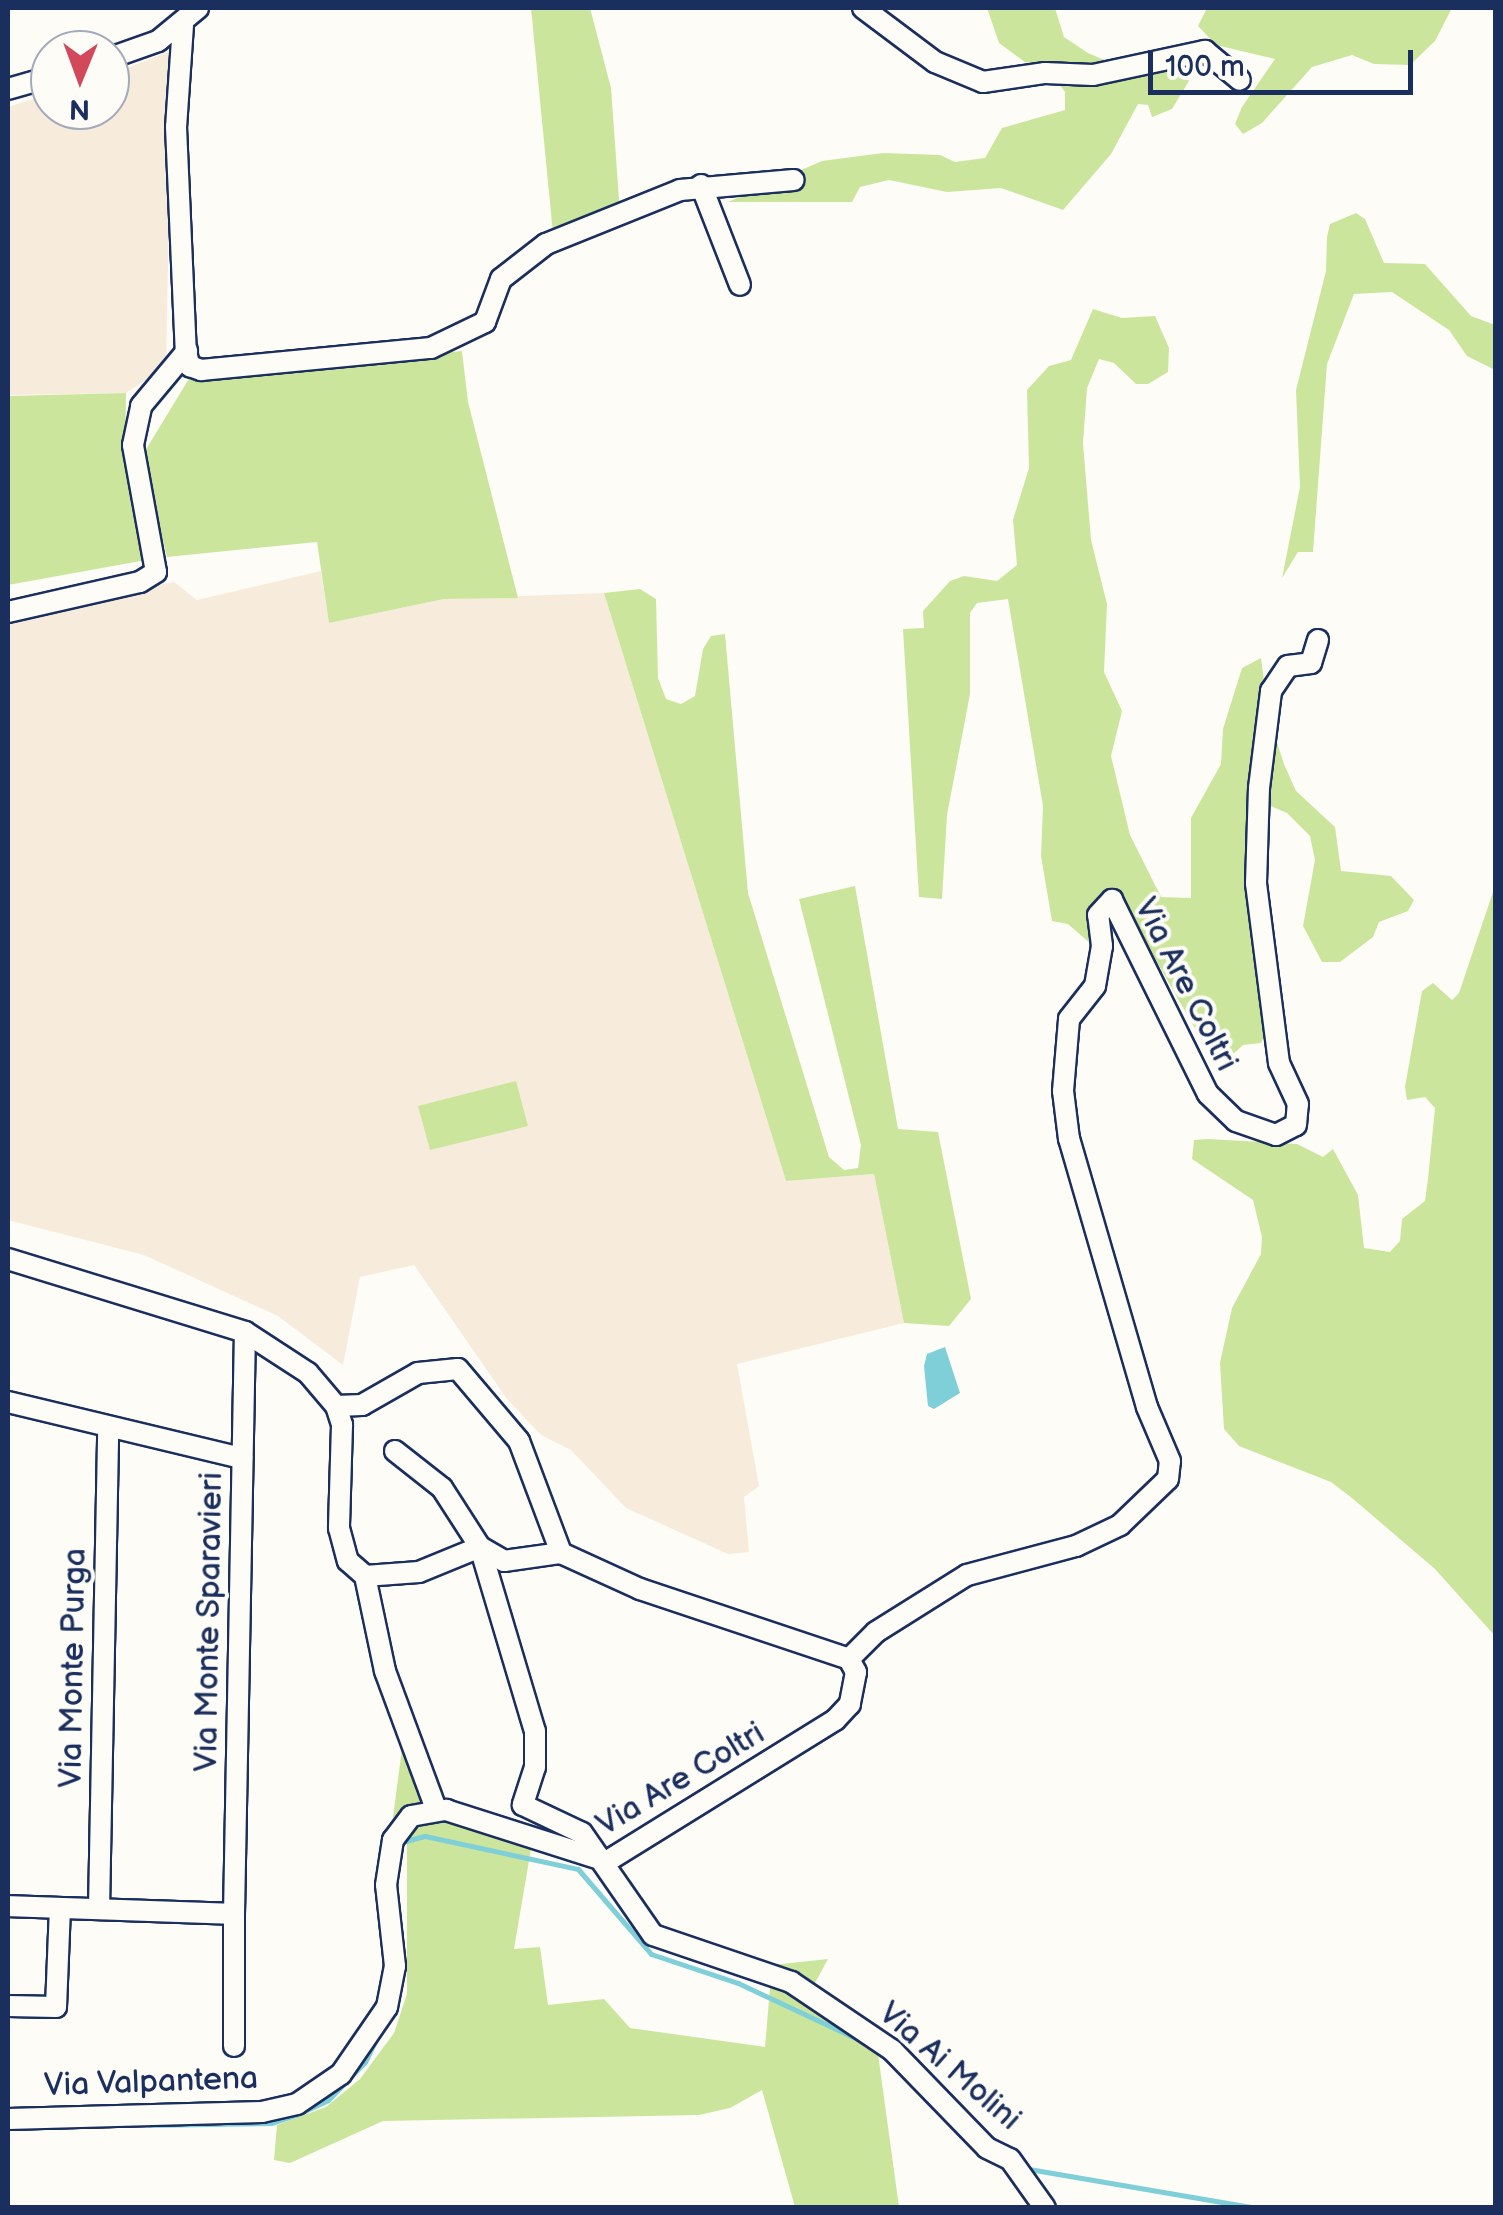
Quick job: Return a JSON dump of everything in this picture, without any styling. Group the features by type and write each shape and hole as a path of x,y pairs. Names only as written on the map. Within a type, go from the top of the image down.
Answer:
{"street":[{"path":"130,50 158,40 183,24 198,8"},
{"path":"863,8 936,62 983,82 1045,73 1093,75 1204,51 1240,80"},
{"path":"183,24 178,98 186,350 190,366 214,372 431,348 485,322 501,278 516,261 637,205 701,185 794,180"},
{"path":"158,40 178,98"},
{"path":"701,185 740,284"},
{"path":"8,612 140,582 156,572 132,445 142,406 186,350"},
{"name":"Via Are Coltri","path":"436,1809 575,1846 604,1864 835,1720 853,1691 856,1672 849,1659 876,1632 967,1575 1076,1546 1120,1524 1168,1479 1170,1461 1147,1407 1069,1139 1063,1091 1069,1019 1094,986 1102,946 1098,915 1112,900 1208,1094 1236,1121 1276,1136 1296,1125 1298,1104 1279,1063 1256,883 1259,788 1272,691 1288,666 1311,663 1318,640"},
{"path":"8,1260 245,1332 308,1374 336,1406 342,1425 339,1528 348,1561 365,1576 385,1671 436,1809"},
{"name":"Via Monte Sparavieri","path":"234,2046 245,1332"},
{"path":"336,1406 362,1405 418,1373 447,1367 467,1378 518,1441 561,1553"},
{"path":"8,1402 242,1458"},
{"name":"Via Monte Purga","path":"99,1909 108,1428"},
{"path":"395,1450 442,1488 480,1547 504,1561 561,1553 640,1589 849,1659"},
{"path":"365,1576 419,1572 480,1547"},
{"name":"Via Ai Molini","path":"480,1547 535,1731 535,1767 524,1804 582,1833 653,1935 790,1982 892,2050 987,2148 1010,2160 1045,2208"},
{"name":"Via Valpantena","path":"8,2119 262,2112 297,2104 341,2074 388,2007 394,1966 386,1884 393,1840 411,1816 436,1809"},
{"path":"8,1906 234,1914"},
{"path":"8,2006 56,2007 60,1909"}],"shaded area":[{"path":"172,50 166,367 126,393 8,395 8,107 30,100 30,130 130,130 130,67"},
{"path":"321,571 329,623 444,599 604,593 786,1181 874,1174 904,1323 737,1364 759,1486 744,1497 749,1552 728,1554 626,1508 571,1450 541,1435 507,1399 414,1265 360,1277 343,1365 278,1316 144,1255 8,1220 8,616 174,582 197,600"}],"green space":[{"path":"531,8 590,8 611,88 621,227 555,254"},
{"path":"987,8 1055,8 1064,37 1088,53 1109,62 1176,64 1189,81 1172,109 1152,117 1148,105 1138,104 1111,154 1063,210 1001,188 947,192 889,180 860,187 852,202 728,202 822,161 883,153 940,155 955,162 985,158 1002,128 1065,110 1065,92 1045,65 1025,62 999,43"},
{"path":"1207,8 1452,8 1435,41 1410,65 1374,64 1352,55 1312,67 1262,123 1243,134 1235,124 1242,107 1275,59 1216,45 1198,26"},
{"path":"1356,213 1365,219 1384,263 1425,264 1471,316 1495,325 1495,370 1467,356 1449,330 1392,292 1354,294 1327,364 1313,552 1298,552 1282,578 1300,487 1296,390 1326,271 1327,237 1330,224"},
{"path":"1093,309 1122,318 1155,316 1169,348 1168,372 1148,384 1136,384 1114,363 1099,359 1087,388 1083,443 1091,540 1107,604 1104,672 1122,711 1111,756 1130,835 1161,897 1191,898 1191,818 1221,764 1223,729 1242,668 1261,658 1269,718 1284,764 1296,791 1335,827 1341,871 1391,876 1414,900 1408,911 1379,922 1373,937 1340,962 1322,962 1303,926 1315,860 1310,836 1287,813 1261,802 1269,1024 1261,1043 1243,1045 1231,1056 1213,1056 1201,1039 1118,894 1102,896 1103,916 1091,944 1068,924 1052,921 1041,856 1043,806 1008,599 977,603 970,613 970,694 947,815 942,899 919,897 903,629 924,628 923,611 950,581 964,576 997,581 1017,565 1013,520 1029,468 1027,390 1049,366 1071,360"},
{"path":"462,351 468,402 518,598 444,599 329,623 317,542 167,557 142,456 190,377"},
{"path":"126,393 125,461 146,560 8,585 8,396"},
{"path":"640,589 656,599 658,678 666,699 681,704 695,696 703,649 711,636 725,634 748,893 829,1157 844,1170 858,1168 861,1145 799,899 855,886 898,1129 938,1132 971,1299 949,1326 904,1323 874,1174 786,1181 604,593"},
{"path":"1495,886 1495,1636 1435,1569 1352,1498 1331,1482 1239,1446 1224,1429 1220,1363 1232,1308 1261,1254 1262,1237 1253,1200 1192,1159 1194,1140 1208,1139 1297,1144 1323,1157 1333,1149 1358,1195 1364,1248 1390,1252 1400,1241 1402,1219 1425,1201 1428,1179 1435,1108 1425,1097 1407,1100 1405,1087 1422,991 1433,983 1452,1000 1459,993"},
{"path":"516,1081 528,1126 430,1150 418,1106"},
{"path":"403,1741 431,1804 392,1825"},
{"path":"435,1813 532,1843 514,1949 540,1947 548,2005 604,1999 630,2028 765,2047 772,1965 828,1959 803,2005 878,2054 899,2207 795,2207 762,2090 730,2108 699,2115 383,2121 290,2163 274,2160 277,2125 326,2107 360,2079 394,2033 407,1994 407,1835"}],"water":[{"path":"945,1347 960,1393 934,1409 928,1406 924,1366 927,1354"}],"waterway":[{"path":"402,1842 425,1836 578,1869 651,1954 738,1983 864,2042"},
{"path":"149,2125 271,2123 296,2115 328,2100 365,2062 377,2037"},
{"path":"1023,2168 1257,2208"}]}
